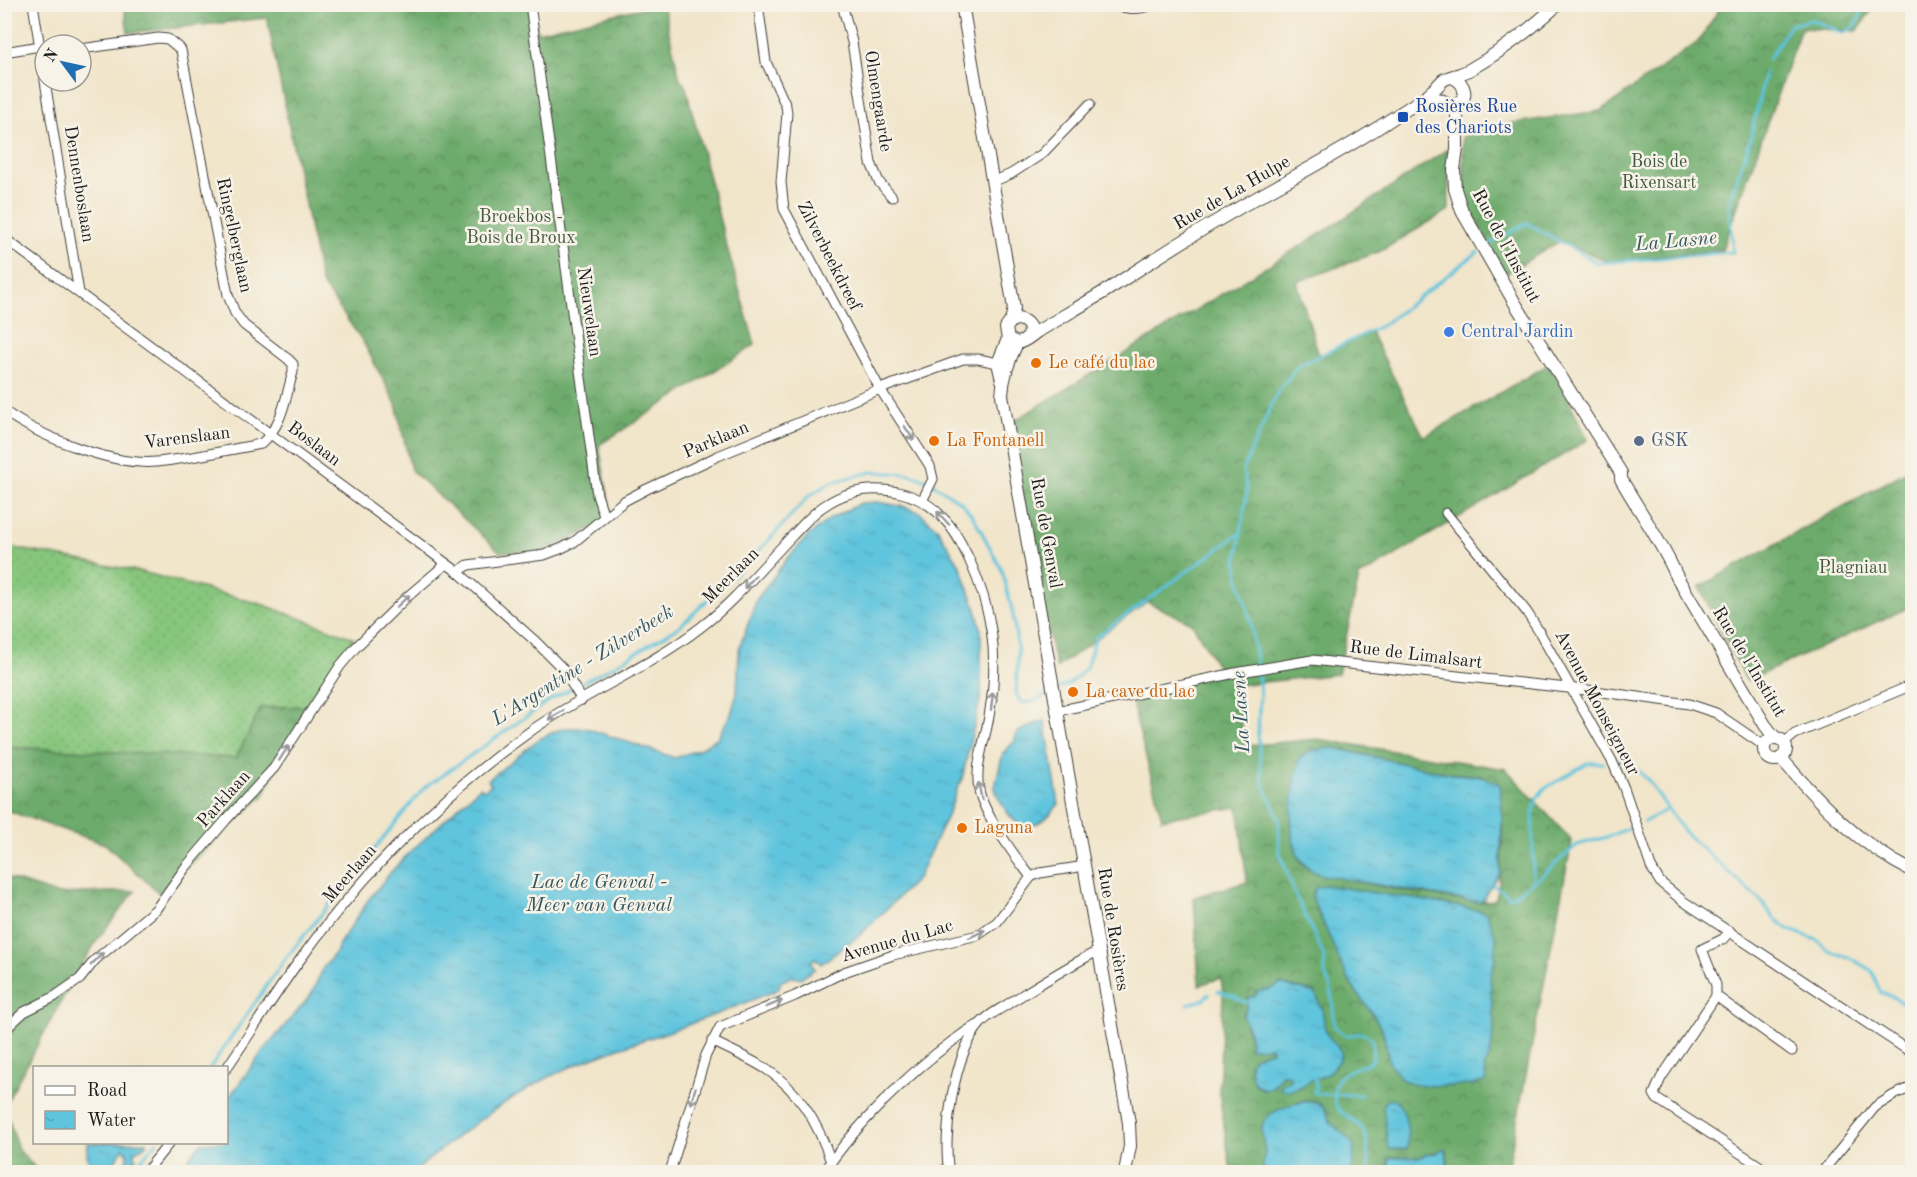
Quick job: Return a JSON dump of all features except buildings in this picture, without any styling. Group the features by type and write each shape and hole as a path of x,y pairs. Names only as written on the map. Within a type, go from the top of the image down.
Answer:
{"street":[{"name":"Dennenboslaan","path":"33,4 39,33"},
{"name":"Nieuwelaan","path":"530,4 597,495 604,516"},
{"name":"Zilverbeekdreef","path":"758,4 765,62 786,106 787,113 781,182 784,209 880,389 930,466 933,479 922,501"},
{"name":"Olmengaarde","path":"842,4 852,42 871,163 879,182 892,197"},
{"path":"962,4 1014,308 1020,322 1030,328 1029,337 1022,343 1013,341 1006,328 1020,322"},
{"path":"1109,4 1138,9 1155,4"},
{"path":"1459,81 1469,70 1528,31 1558,4"},
{"name":"Ringelberglaan","path":"93,47 158,38 168,39 181,50 228,295 235,313 244,326 293,364 293,372 280,418 273,434"},
{"path":"4,52 33,51"},
{"path":"1457,116 1442,97 1443,80 1459,81"},
{"path":"1442,97 1454,104 1460,101 1464,95 1459,81"},
{"name":"Dennenboslaan","path":"47,93 79,293"},
{"name":"Rue de La Hulpe","path":"1029,337 1088,303 1164,253 1269,190 1325,160 1425,98 1442,97"},
{"name":"Rue de l'Institut","path":"1460,101 1457,116 1455,189 1462,211 1516,305 1621,473 1621,479 1639,511 1765,725 1779,740"},
{"path":"992,182 1011,174 1041,154 1090,104"},
{"name":"Boslaan","path":"4,238 458,572 534,640 571,680 582,700"},
{"name":"Rue de La Hulpe","path":"1020,322 1056,321"},
{"path":"998,363 1013,341"},
{"name":"Rue de Genval","path":"1002,381 1013,341"},
{"name":"Parklaan","path":"458,572 468,565 544,555 560,549 574,542 624,501 647,489 718,456 880,389 963,359 998,363"},
{"name":"Rue de Genval","path":"998,363 1054,691"},
{"name":"Varenslaan","path":"4,411 44,434 81,449 117,459 153,462 261,444 273,434"},
{"name":"Meerlaan","path":"228,1066 295,966 337,913 392,851 443,801 484,765 531,731 672,649 740,594 796,532 826,504 863,490 881,489 909,494 938,512 948,522 962,544 981,586 989,613 994,648 994,676 990,712 980,758 979,791 984,806 1031,877"},
{"name":"Avenue Monseigneur","path":"1446,513 1526,611 1572,688 1612,760 1656,877 1673,893 1912,1053"},
{"name":"Parklaan","path":"4,1033 24,1012 54,998 80,979 95,960 156,909 225,820 274,768 340,666 407,597 446,564"},
{"name":"Rue de Limalsart","path":"1058,711 1263,667 1318,660 1572,688 1696,705 1716,713 1763,746"},
{"path":"1779,740 1786,749 1781,758 1775,761 1764,753 1763,746 1768,740 1779,740 1795,734 1912,685"},
{"name":"Rue de Rosières","path":"1054,691 1129,1123 1130,1146 1125,1173"},
{"path":"1781,758 1829,813 1864,842 1912,872"},
{"path":"1031,877 1040,873 1085,866"},
{"name":"Avenue du Lac","path":"712,1041 720,1027 795,996 844,972 893,955 978,935 997,922 1031,877"},
{"path":"1730,932 1723,939 1702,949 1716,985 1716,996 1661,1078 1654,1094 1657,1099 1769,1173"},
{"path":"824,1173 874,1112 940,1051 973,1026 980,1024 1047,979 1098,951"},
{"path":"1716,996 1792,1051"},
{"path":"949,1173 947,1145 954,1085 968,1043 980,1024"},
{"path":"670,1173 712,1041 766,1069 794,1093 818,1128 831,1162"},
{"path":"1822,1173 1875,1107 1912,1087"},
{"path":"146,1173 169,1144"}],"green space":[{"name":"Broekbos - Bois de Broux","path":"124,5 533,5 537,32 663,5 680,80 685,84 723,233 755,345 599,445 612,519 541,553 500,552 411,470 396,404 362,340 321,283 267,18 128,33"},
{"name":"Bois de Rixensart","path":"1722,5 1875,5 1857,31 1801,28 1722,250 1609,262 1560,241 1505,274 1465,200 1462,137 1492,126 1600,111 1698,42"},
{"path":"1448,149 1449,210 1381,251 1297,282 1319,356 1370,331 1424,437 1551,363 1588,440 1359,577 1338,674 1237,685 1244,746 1317,739 1506,769 1572,841 1507,1172 1448,1172 1447,1151 1440,1150 1424,1157 1392,1157 1388,1159 1389,1172 1352,1172 1353,1154 1348,1140 1332,1124 1323,1107 1316,1102 1308,1101 1291,1106 1262,1127 1264,1170 1266,1172 1231,1172 1219,1092 1223,994 1221,978 1199,985 1194,897 1247,882 1238,807 1162,819 1132,703 1219,669 1192,623 1147,602 1056,668 1004,427 1323,232","holes":["1334,748 1442,772 1481,776 1498,783 1502,833 1500,873 1495,900 1468,901 1387,888 1309,870 1299,860 1291,823","1315,888 1433,902 1481,911 1495,959 1490,978 1494,1028 1490,1056 1484,1066 1484,1075 1390,1065 1383,1031 1352,986 1312,897","1280,984 1315,993 1322,1009 1328,1036 1341,1053 1337,1063 1328,1073 1314,1078 1301,1088 1294,1089 1286,1083 1290,1081 1290,1077 1285,1073 1273,1087 1265,1090 1254,1083 1249,1064 1263,1053 1272,1051 1271,1047 1264,1047 1250,1039 1243,1014 1256,993"]},
{"name":"Plagniau","path":"1912,468 1912,606 1747,681 1699,587"},
{"path":"4,546 142,572 264,605 354,638 306,706 261,708 236,758 5,747"},
{"path":"306,706 263,796 159,893 105,844 5,810 4,747 236,758 261,708"},
{"path":"5,877 56,894 135,891 97,940 76,974 5,1105"},
{"path":"5,1107 18,1149 39,1172 5,1172"}],"water":[{"name":"Lac de Genval - Meer van Genval","path":"877,502 906,507 919,512 937,528 961,567 975,606 981,629 981,696 961,783 917,879 859,936 821,964 816,958 811,962 815,969 800,978 791,977 780,982 779,989 696,1022 593,1058 549,1077 513,1097 478,1121 414,1172 178,1172 200,1144 228,1144 228,1099 264,1050 311,995 323,968 337,951 339,944 369,899 407,855 480,787 484,790 491,785 488,780 539,739 563,728 586,728 675,758 700,749 717,738 731,714 737,693 739,649 757,599 786,560 808,536 830,519 861,503"},
{"path":"1045,721 1059,804 1043,821 1021,828 1006,811 996,793 995,786 1003,753 1015,741 1016,733"},
{"path":"1334,748 1448,773 1479,776 1500,785 1502,816 1500,874 1484,900 1468,901 1323,875 1309,868 1299,857 1292,826 1293,790 1299,759 1312,750"},
{"path":"1325,885 1433,902 1487,914 1496,938 1495,959 1490,978 1494,1028 1490,1056 1484,1066 1486,1081 1471,1085 1417,1085 1403,1080 1390,1065 1383,1031 1352,986 1312,897 1315,888"},
{"path":"1280,984 1315,993 1322,1009 1328,1036 1341,1052 1337,1063 1326,1075 1314,1078 1292,1090 1283,1090 1280,1087 1283,1083 1290,1081 1290,1077 1282,1074 1273,1087 1265,1090 1254,1083 1250,1065 1258,1055 1272,1051 1272,1049 1271,1047 1250,1048 1249,1030 1243,1017 1248,997 1254,997 1258,991 1269,990"},
{"path":"1394,1099 1402,1109 1406,1122 1407,1149 1389,1149 1388,1147 1383,1106 1386,1100"},
{"path":"1302,1102 1316,1102 1324,1108 1331,1123 1350,1140 1354,1147 1352,1172 1266,1172 1263,1164 1265,1150 1262,1126 1264,1121 1279,1110"},
{"path":"88,1144 146,1144 134,1151 136,1159 126,1170 128,1155 124,1148 117,1157 112,1172 91,1172 87,1155"},
{"path":"1446,1149 1448,1172 1389,1172 1389,1158 1422,1157 1425,1154 1437,1153"}],"waterway":[{"name":"La Lasne","path":"1769,59 1790,25 1812,20 1843,33 1855,27 1865,4"},
{"name":"La Lasne","path":"1488,245 1527,223 1598,263 1733,252 1729,202 1751,137 1765,72"},
{"name":"La Lasne","path":"1369,1172 1364,1131 1339,1110 1334,1093 1338,1079 1348,1071 1373,1060 1372,1038 1361,1033 1346,1036 1335,1028 1331,989 1325,975 1324,956 1294,892 1279,851 1279,819 1262,781 1258,734 1260,690 1251,623 1239,579 1237,560 1247,490 1243,469 1277,393 1298,366 1383,325 1478,252"},
{"name":"L'Argentine - Zilverbeek","path":"211,1066 285,959 424,788 550,700 680,626 755,555 809,496 831,482 872,472 910,474 927,480 962,503 974,518 1002,570 1013,614 1018,653 1016,694 1021,702 1029,703 1048,695"},
{"name":"L'Argentine - Zilverbeek","path":"1059,688 1071,683 1086,668 1096,637 1239,534"},
{"path":"1620,759 1626,759 1648,780 1683,831 1762,902 1774,918 1790,930 1817,940 1829,951 1848,957 1871,970 1881,993 1896,998 1912,1011"},
{"path":"1533,882 1533,814 1537,798 1544,789 1587,763 1603,763"},
{"path":"1644,822 1668,809"},
{"path":"1493,885 1511,897 1539,878 1577,845 1630,828"},
{"path":"1218,991 1247,1002"},
{"path":"1188,1004 1203,1000 1209,994"},
{"path":"1314,1078 1316,1086 1314,1092 1317,1094 1361,1095"},
{"name":"L'Argentine - Zilverbeek","path":"130,1172 155,1144"}],"place":[{"name":"Rosières Rue des Chariots","path":"1403,117"},
{"name":"Central Jardin","path":"1449,332"},
{"name":"Le café du lac","path":"1036,363"},
{"name":"La Fontanell","path":"934,441"},
{"name":"GSK","path":"1639,441"},
{"name":"La cave du lac","path":"1073,692"},
{"name":"Laguna","path":"962,828"}]}
